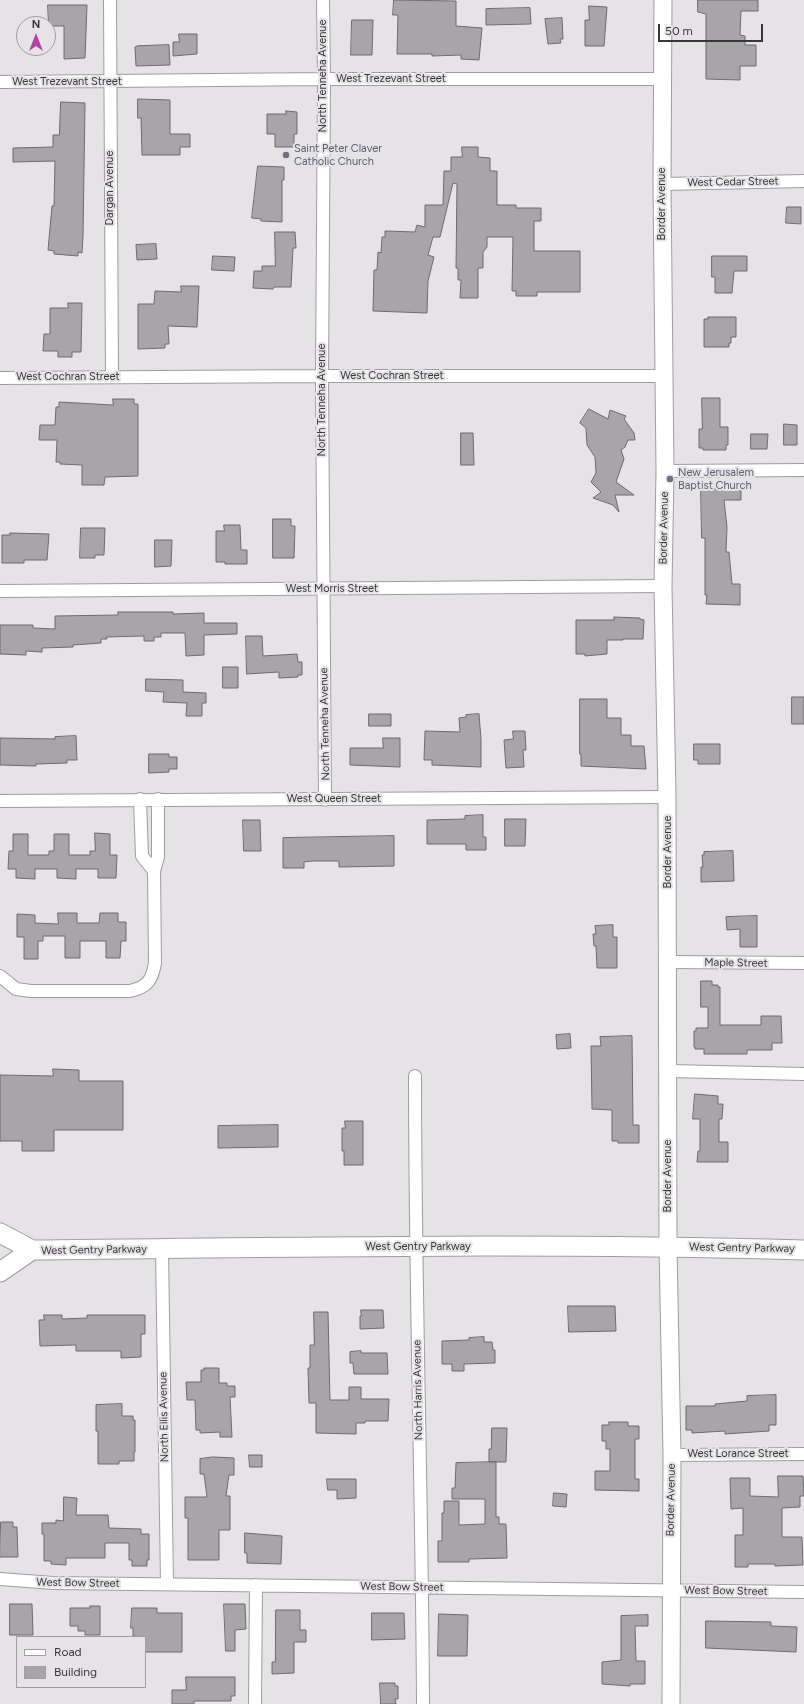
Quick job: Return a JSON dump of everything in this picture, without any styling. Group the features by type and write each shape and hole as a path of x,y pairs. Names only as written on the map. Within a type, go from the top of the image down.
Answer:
{"main road":[{"name":"West Gentry Parkway","path":"0,1233 32,1250 415,1246 668,1246 804,1250"},
{"name":"West Gentry Parkway","path":"0,1272 32,1250"}],"street":[{"name":"Dargan Avenue","path":"110,0 112,377"},
{"name":"North Tenneha Avenue","path":"323,0 324,79 322,376 325,800"},
{"name":"Border Avenue","path":"663,0 662,184 665,471 663,586 668,797 668,1246 672,1455 670,1590 671,1704"},
{"name":"West Trezevant Street","path":"0,82 324,79 662,79"},
{"name":"West Cedar Street","path":"662,184 804,181"},
{"name":"West Cochran Street","path":"0,378 664,376"},
{"path":"665,471 804,470"},
{"name":"West Morris Street","path":"0,591 663,586"},
{"name":"West Queen Street","path":"0,801 668,797"},
{"path":"140,799 142,856 154,872"},
{"path":"0,976 16,989 31,991 130,991 140,989 148,983 153,973 155,963 154,872 158,857 158,799"},
{"name":"Maple Street","path":"668,962 804,963"},
{"path":"668,1071 804,1074"},
{"name":"North Harris Avenue","path":"415,1076 415,1246 423,1704"},
{"name":"North Ellis Avenue","path":"162,1249 167,1584"},
{"name":"West Lorance Street","path":"672,1455 804,1454"},
{"name":"West Bow Street","path":"0,1579 53,1583 804,1592"},
{"path":"255,1704 256,1586"}],"building":[{"path":"394,0 456,1 456,26 482,28 479,60 461,59 461,55 432,56 432,54 397,54 398,15 393,15"},
{"path":"698,0 758,0 758,11 741,11 740,35 745,36 745,45 756,45 756,66 740,66 740,80 706,79 706,14 698,12"},
{"path":"48,5 87,5 85,58 64,59 64,26 56,26 56,16 49,16"},
{"path":"589,6 607,7 604,46 585,46 585,20 589,20"},
{"path":"530,8 531,24 486,25 486,9"},
{"path":"562,18 563,39 560,39 561,43 548,44 545,19"},
{"path":"352,20 373,20 372,55 351,55"},
{"path":"179,34 197,34 197,54 173,56 173,42 179,42"},
{"path":"169,45 170,65 136,66 135,47"},
{"path":"138,99 170,100 170,134 190,134 190,147 180,147 180,155 142,155 141,118 138,118"},
{"path":"61,102 85,103 83,236 82,253 78,252 78,256 54,254 54,251 48,250 52,206 54,206 55,161 13,162 13,148 53,147 53,135 59,135"},
{"path":"286,111 297,112 297,134 294,134 294,147 275,147 275,134 267,134 267,114 286,114"},
{"path":"462,147 478,147 478,157 490,158 490,171 497,171 497,205 516,205 516,208 541,208 541,221 534,221 534,251 580,251 580,292 537,292 537,296 516,296 516,291 512,291 513,237 487,237 487,247 483,252 483,268 478,268 478,298 460,298 461,280 458,280 458,268 456,268 457,184 453,183 440,237 433,237 428,255 434,257 428,281 427,313 373,311 374,270 377,270 378,252 381,253 382,237 385,237 385,231 415,232 417,225 425,227 425,205 443,205 444,171 451,171 451,157 462,157"},
{"path":"258,166 284,167 284,180 282,180 282,222 261,221 261,219 252,218"},
{"path":"787,207 801,207 801,224 786,223"},
{"path":"275,232 295,232 296,248 293,248 291,287 274,287 273,289 253,288 254,271 262,271 262,266 275,266"},
{"path":"156,244 157,259 137,260 136,245"},
{"path":"213,256 235,257 234,271 212,270"},
{"path":"712,256 747,256 747,271 734,271 732,293 715,293 715,277 712,277"},
{"path":"181,286 199,286 197,327 168,326 169,344 165,344 165,348 138,349 138,304 154,304 155,291 181,292"},
{"path":"68,303 82,303 81,352 72,352 72,357 58,357 58,351 43,351 44,334 50,334 50,308 68,308"},
{"path":"708,317 736,317 736,337 731,337 729,347 704,347 704,319 708,319"},
{"path":"702,398 720,398 720,427 728,427 728,445 726,445 726,450 703,450 703,448 699,448 699,429 702,429"},
{"path":"113,399 134,399 134,404 138,404 138,476 105,477 104,485 82,485 82,465 60,464 60,462 56,462 57,440 39,440 40,425 55,425 56,407 59,407 59,402 113,405"},
{"path":"589,409 608,419 610,410 626,416 624,419 634,433 635,440 628,440 625,447 621,450 624,459 616,482 634,495 615,495 619,512 613,505 593,498 601,492 591,482 596,473 595,457 587,445 586,428 580,423"},
{"path":"784,424 797,425 797,445 784,445"},
{"path":"461,433 473,433 474,465 461,465"},
{"path":"751,434 768,434 767,449 751,449"},
{"path":"701,489 741,489 741,500 724,500 727,527 726,552 729,552 732,584 740,584 740,605 706,604 705,538 702,538"},
{"path":"273,519 291,519 291,526 295,526 294,558 273,558"},
{"path":"224,525 240,525 241,550 247,550 247,564 225,564 225,562 216,562 216,531 224,531"},
{"path":"81,528 105,528 104,555 95,555 95,558 80,558"},
{"path":"10,533 49,534 47,560 24,560 24,563 2,563 2,535 10,535"},
{"path":"155,540 172,540 171,566 155,567"},
{"path":"118,612 173,612 173,614 204,613 204,623 237,623 237,634 204,635 204,655 186,656 185,633 161,633 161,637 154,637 154,641 144,641 144,636 106,637 107,639 101,639 101,643 73,645 73,647 42,648 42,652 26,651 26,655 0,654 0,625 33,625 33,628 55,629 55,616 118,615"},
{"path":"614,617 640,618 644,620 643,639 607,640 607,654 585,656 585,654 576,654 576,620 614,620"},
{"path":"246,636 262,636 263,656 297,654 298,662 302,662 302,675 298,675 298,677 279,678 279,672 247,674"},
{"path":"223,667 238,667 238,688 223,688"},
{"path":"146,679 183,680 183,692 206,693 206,703 202,703 202,716 186,716 187,703 163,702 164,692 146,691"},
{"path":"792,697 804,697 804,724 792,724"},
{"path":"580,699 607,699 607,718 621,718 621,735 631,735 631,746 644,746 646,769 581,766"},
{"path":"369,714 391,714 391,726 369,726"},
{"path":"479,714 481,767 432,765 432,760 424,760 425,731 460,732 459,718 466,717 466,715"},
{"path":"513,731 525,731 526,750 523,750 524,767 506,768 504,740 513,739"},
{"path":"76,736 77,760 67,760 67,763 36,764 36,766 0,765 0,738 55,739 55,737"},
{"path":"383,738 400,738 400,767 350,765 350,748 383,748"},
{"path":"694,744 720,744 720,764 698,764 698,760 694,760"},
{"path":"149,754 169,754 169,757 177,757 177,769 169,769 169,772 149,773"},
{"path":"483,815 483,837 486,837 486,850 466,850 466,844 427,844 427,820 465,819 465,816"},
{"path":"505,819 526,819 525,846 505,846"},
{"path":"243,820 260,820 261,851 244,851"},
{"path":"95,833 110,834 110,855 117,855 116,878 98,878 98,869 76,869 76,879 57,878 57,869 35,869 35,879 16,878 16,869 8,869 9,851 13,851 13,834 28,834 28,855 49,855 49,851 54,851 54,834 69,834 69,855 90,855 90,851 95,851"},
{"path":"394,836 394,866 339,867 339,861 312,861 304,862 304,868 283,868 283,838"},
{"path":"733,851 734,881 701,882 701,867 703,867 702,855 704,855 704,852"},
{"path":"58,913 77,913 77,923 99,923 100,913 118,913 118,922 126,922 126,941 121,941 120,958 106,958 106,941 80,941 80,958 65,958 65,936 43,936 43,941 38,941 38,959 24,959 24,937 17,937 17,914 35,915 35,923 58,924"},
{"path":"757,916 757,947 740,947 740,929 727,930 726,917"},
{"path":"613,925 613,937 617,937 617,968 597,968 596,946 594,946 593,934 596,934 595,926"},
{"path":"701,981 712,981 712,985 718,985 718,987 720,987 720,1025 761,1025 761,1016 781,1016 782,1043 772,1043 772,1050 747,1050 747,1054 704,1054 704,1049 695,1049 694,1031 696,1031 696,1028 708,1028 708,1007 701,1007"},
{"path":"570,1034 571,1048 557,1049 556,1035"},
{"path":"632,1036 633,1125 639,1125 639,1143 618,1143 618,1141 612,1141 612,1110 592,1109 591,1046 601,1046 600,1037"},
{"path":"53,1069 79,1070 79,1081 123,1081 123,1130 54,1130 54,1151 22,1151 22,1141 0,1141 0,1075 53,1076"},
{"path":"695,1094 718,1096 718,1104 723,1104 722,1119 719,1119 719,1142 728,1142 728,1162 697,1162 698,1151 700,1151 700,1119 693,1119"},
{"path":"345,1121 363,1121 363,1165 344,1165 344,1151 342,1151 342,1128 345,1128"},
{"path":"278,1125 278,1147 218,1148 218,1126"},
{"path":"568,1306 615,1306 616,1331 569,1332"},
{"path":"361,1310 383,1310 384,1328 360,1329"},
{"path":"314,1312 328,1312 330,1400 349,1400 349,1387 361,1387 361,1399 389,1399 388,1421 365,1421 365,1423 356,1423 356,1434 316,1433 316,1403 309,1403 308,1368 310,1368 310,1345 314,1345"},
{"path":"44,1315 62,1315 62,1319 87,1318 87,1315 145,1315 145,1334 141,1334 141,1357 121,1358 121,1351 76,1351 76,1345 40,1346 39,1320 44,1320"},
{"path":"484,1337 484,1342 492,1342 493,1350 495,1350 495,1363 464,1364 464,1371 452,1371 452,1364 442,1364 442,1341 469,1340 469,1338"},
{"path":"361,1351 361,1353 387,1353 388,1374 354,1374 353,1363 350,1363 350,1352"},
{"path":"204,1368 219,1368 219,1383 227,1383 227,1386 235,1386 235,1397 230,1397 232,1437 220,1437 220,1432 200,1433 200,1430 196,1430 195,1400 187,1400 186,1382 201,1382 201,1370 204,1370"},
{"path":"776,1395 776,1425 769,1425 769,1431 725,1434 725,1431 692,1433 692,1430 686,1430 686,1406 715,1406 715,1404 747,1401 747,1396"},
{"path":"122,1404 122,1416 133,1416 133,1420 135,1420 134,1461 119,1461 119,1464 98,1464 96,1405"},
{"path":"609,1422 628,1422 628,1426 639,1426 639,1439 635,1439 635,1479 639,1479 639,1491 595,1490 595,1471 610,1471 610,1449 606,1449 606,1441 602,1441 602,1425 609,1425"},
{"path":"492,1428 507,1428 506,1462 489,1462"},
{"path":"249,1455 262,1455 262,1467 250,1467"},
{"path":"213,1457 234,1458 234,1475 229,1475 226,1496 230,1496 230,1530 219,1530 219,1560 188,1560 188,1518 185,1518 185,1497 207,1497 204,1474 200,1474 200,1459"},
{"path":"496,1462 496,1517 499,1517 499,1524 506,1524 507,1558 469,1559 469,1562 438,1562 438,1541 442,1541 442,1513 444,1513 444,1501 459,1501 459,1525 485,1524 485,1499 452,1499 452,1488 455,1488 456,1463"},
{"path":"778,1476 803,1476 804,1496 800,1496 800,1507 782,1508 782,1537 802,1537 803,1565 775,1566 775,1564 748,1564 748,1567 735,1567 735,1535 743,1535 743,1508 731,1509 730,1478 750,1478 750,1496 778,1497"},
{"path":"327,1479 356,1479 356,1498 337,1499 337,1490 328,1490"},
{"path":"554,1493 567,1494 566,1507 553,1506"},
{"path":"64,1497 77,1498 76,1515 108,1515 109,1528 141,1529 141,1534 149,1534 149,1560 147,1560 147,1566 132,1566 132,1560 129,1560 129,1543 105,1543 105,1558 66,1558 66,1565 51,1564 51,1561 44,1561 44,1534 42,1534 42,1523 56,1523 56,1520 63,1521"},
{"path":"1,1522 13,1522 13,1527 17,1527 18,1557 0,1557"},
{"path":"245,1533 282,1536 281,1564 247,1563 247,1553 245,1553"},
{"path":"10,1604 32,1604 33,1635 10,1635"},
{"path":"224,1604 245,1604 246,1629 235,1630 235,1651 226,1651"},
{"path":"90,1606 100,1606 100,1635 85,1635 85,1631 78,1631 78,1626 70,1626 70,1608 90,1608"},
{"path":"132,1608 157,1608 157,1613 182,1613 182,1652 146,1652 146,1636 133,1636 133,1628 131,1628"},
{"path":"276,1610 300,1610 300,1630 306,1630 306,1642 294,1642 294,1673 272,1674 272,1662 275,1662"},
{"path":"372,1613 404,1613 405,1639 372,1640"},
{"path":"439,1614 468,1615 467,1656 438,1656"},
{"path":"648,1615 648,1626 635,1626 636,1661 645,1661 645,1684 630,1684 630,1686 602,1684 602,1662 621,1660 621,1616"},
{"path":"706,1621 771,1622 771,1626 797,1627 796,1652 706,1648"},
{"path":"186,1677 235,1677 235,1696 231,1696 231,1701 194,1701 194,1704 172,1704 172,1690 186,1690"},
{"path":"380,1683 395,1683 395,1686 398,1686 398,1699 395,1699 396,1704 381,1704"}],"place":[{"name":"Saint Peter Claver Catholic Church","path":"286,155"},
{"name":"New Jerusalem Baptist Church","path":"670,479"}]}
